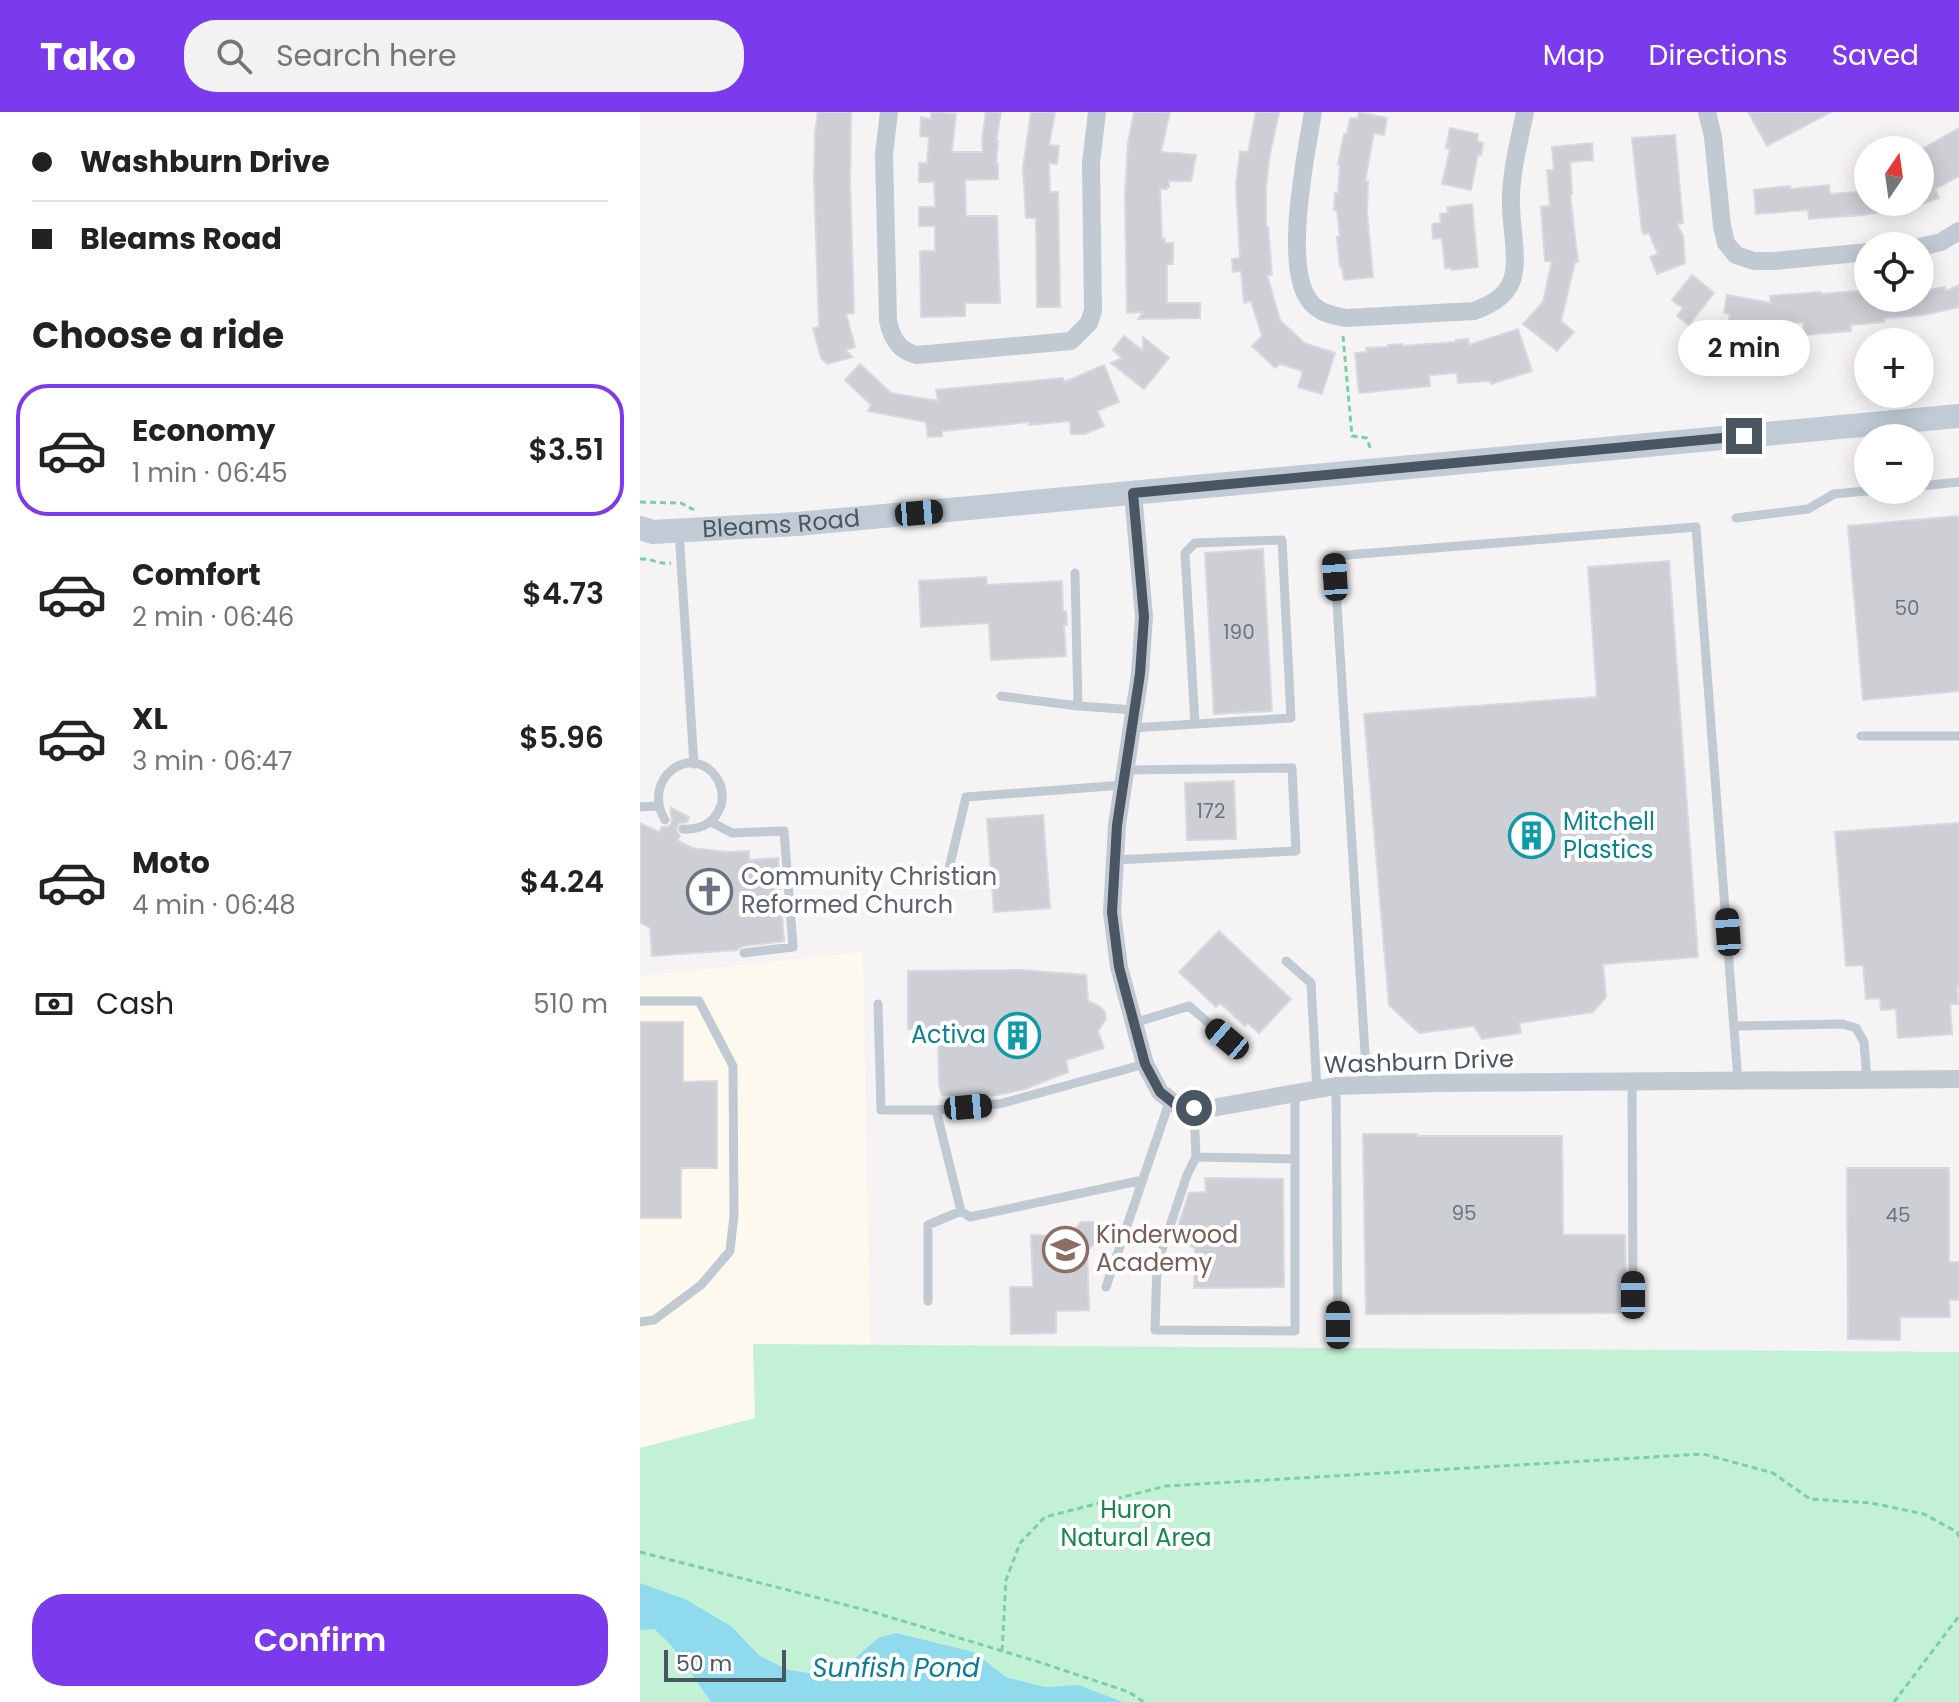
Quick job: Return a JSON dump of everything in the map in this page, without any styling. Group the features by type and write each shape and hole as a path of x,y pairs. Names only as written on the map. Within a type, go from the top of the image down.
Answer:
{"main road":[{"name":"Bleams Road","path":"644,533 797,524 1959,416"}],"street":[{"path":"889,112 884,154 888,320 895,342 917,355 1071,341 1089,323 1093,310 1091,163 1097,112"},
{"path":"1313,112 1298,201 1300,284 1315,307 1329,315 1346,318 1474,311 1492,304 1504,293 1512,282 1514,268 1511,202 1525,112"},
{"path":"1707,112 1713,137 1722,226 1726,243 1736,255 1754,261 1774,261 1854,253"},
{"path":"1934,244 1959,231"},
{"path":"1133,493 1144,617 1140,674 1117,825 1112,912 1119,967 1145,1064 1160,1092 1170,1100"},
{"name":"Washburn Drive","path":"1170,1100 1194,1108 1212,1108 1336,1086 1367,1085 1959,1079"}],"lane":[{"path":"1934,485 1959,482"},
{"path":"1736,518 1808,509 1834,494 1854,492"},
{"path":"1367,1085 1334,556 1696,527 1738,1081"},
{"path":"679,531 694,764"},
{"path":"1001,696 1078,706 1134,719 1195,724 1291,718 1282,540 1195,543 1185,553 1195,724"},
{"path":"1075,573 1078,706"},
{"path":"1861,736 1959,736"},
{"path":"665,820 656,806 656,789 664,774 679,764 694,764 710,771 720,785 722,802 719,811 711,822 700,828 683,829"},
{"path":"947,877 966,797 1125,778 1292,768 1296,851 1115,860"},
{"path":"640,807 656,806"},
{"path":"711,822 732,833 784,831 793,947 744,953"},
{"path":"1286,961 1311,983 1317,1090"},
{"path":"640,1001 699,1001 733,1066 734,1170 730,1251 701,1285 654,1320 640,1322"},
{"path":"878,1004 881,1110 936,1110 999,1104 1145,1064"},
{"path":"1134,1023 1189,1006 1227,1039"},
{"path":"1735,1026 1843,1024 1856,1028 1864,1042 1867,1080"},
{"path":"1632,1081 1633,1295"},
{"path":"1336,1086 1338,1325"},
{"path":"1194,1108 1196,1157 1157,1265 1155,1330 1295,1331 1295,1093"},
{"path":"1106,1287 1170,1100"},
{"path":"936,1110 961,1211 970,1217 1143,1180"},
{"path":"1196,1157 1295,1159"},
{"path":"928,1301 928,1225 961,1211"}],"path":[{"path":"1342,332 1352,436"},
{"path":"640,559 651,558 662,564 680,561"},
{"path":"1002,1651 1006,1580 1020,1543 1045,1517 1166,1486 1703,1454 1773,1473 1810,1499 1871,1503 1924,1514 1957,1532 1959,1537"},
{"path":"640,1552 873,1612 1129,1692 1144,1702"},
{"path":"1894,1702 1959,1616"}],"shaded area":[{"path":"863,952 870,1344 830,1364 829,1439 754,1418 640,1448 640,976"}],"green space":[{"name":"Huron Natural Area","path":"753,1344 1959,1352 1959,1702 1107,1702 1060,1686 1045,1687 1006,1677 985,1661 878,1638 854,1659 822,1675 789,1670 760,1656 731,1626 685,1599 640,1583 640,1448 755,1418"},
{"path":"654,1629 671,1645 711,1702 640,1702 640,1630"}],"water":[{"name":"Sunfish Pond","path":"640,1583 685,1599 731,1626 760,1656 789,1670 822,1675 854,1659 878,1638 896,1633 974,1652 1006,1677 1045,1687 1078,1685 1123,1702 711,1702 671,1645 654,1629 640,1630"}],"building":[{"path":"818,112 851,112 854,313 846,314 855,347 845,350 853,357 827,364 821,358 813,328 819,327 814,178"},
{"path":"931,112 956,114 952,152 983,152 986,112 1001,112 996,141 998,179 965,180 966,216 997,216 1000,303 965,303 965,316 921,317 920,251 935,251 935,226 919,226 919,207 935,207 934,182 919,182 919,163 927,163 929,137 920,136 921,117 931,119"},
{"path":"1031,112 1055,112 1049,145 1059,146 1057,164 1049,163 1050,192 1058,192 1060,307 1037,307 1036,218 1026,218 1023,168"},
{"path":"1134,112 1170,112 1161,152 1196,155 1191,181 1169,181 1167,189 1160,189 1162,239 1165,243 1173,243 1173,264 1167,264 1167,303 1200,303 1200,318 1138,319 1143,312 1127,313 1125,193 1128,143"},
{"path":"1256,112 1279,112 1266,189 1266,227 1272,275 1267,275 1280,320 1304,343 1335,353 1322,394 1298,387 1303,371 1280,364 1275,368 1252,346 1262,336 1251,301 1244,303 1241,271 1233,272 1232,259 1240,258 1236,186 1240,151 1248,152"},
{"path":"1359,112 1387,118 1384,135 1374,133 1365,181 1368,181 1367,212 1373,277 1344,280 1337,237 1340,237 1337,210 1334,210 1335,193 1338,193 1338,164 1344,134 1347,134 1350,118 1358,119"},
{"path":"1748,112 1831,112 1767,146"},
{"path":"1450,128 1478,134 1477,141 1483,143 1471,190 1442,184 1450,149 1446,148"},
{"path":"1959,128 1959,176 1935,189 1939,198 1934,200 1934,142"},
{"path":"1675,135 1683,223 1677,224 1683,236 1685,263 1657,274 1650,257 1658,254 1649,233 1642,231 1632,138"},
{"path":"1592,143 1593,160 1570,162 1570,195 1578,262 1575,262 1561,321 1574,332 1557,351 1523,324 1543,302 1552,261 1545,261 1541,207 1550,206 1547,170 1554,170 1552,147"},
{"path":"1829,185 1830,194 1854,192 1854,216 1809,219 1808,210 1756,214 1754,190 1790,186 1790,189"},
{"path":"1472,204 1478,267 1445,268 1442,238 1433,239 1432,224 1441,223 1440,214 1448,213 1447,207"},
{"path":"1692,275 1714,293 1689,325 1677,316 1683,308 1672,300"},
{"path":"1959,285 1959,307 1923,315 1884,318 1884,322 1851,325 1851,331 1804,335 1803,322 1756,326 1754,339 1726,334 1730,314 1724,313 1727,295 1771,303 1770,296 1854,291 1854,312 1934,312 1934,289 1945,287 1946,291"},
{"path":"1518,329 1532,371 1491,384 1490,381 1458,383 1457,373 1429,375 1430,386 1359,393 1355,353 1367,352 1366,348 1468,339 1469,345"},
{"path":"1124,336 1143,351 1143,337 1169,358 1144,389 1111,363 1122,358 1113,350"},
{"path":"860,364 891,393 938,401 936,390 1063,378 1064,382 1104,365 1119,402 1097,411 1104,426 1085,434 1071,434 1070,421 942,431 942,436 928,437 926,422 868,411 871,405 845,380"},
{"path":"1959,516 1959,691 1863,700 1848,526"},
{"path":"1263,549 1272,711 1214,714 1205,553"},
{"name":"Mitchell Plastics","path":"1669,561 1698,957 1603,964 1606,997 1593,1012 1519,1023 1521,1033 1482,1039 1474,1026 1419,1033 1389,1005 1364,714 1597,697 1588,567"},
{"path":"986,577 987,585 1062,581 1067,625 1064,625 1066,656 991,660 989,623 921,627 919,581"},
{"path":"1234,781 1236,839 1187,840 1185,783"},
{"name":"Community Christian Reformed Church","path":"671,808 689,817 687,822 679,823 676,830 680,836 677,840 692,848 749,851 749,860 778,858 784,941 743,946 737,950 652,956 650,928 640,922 640,823 659,832 662,827 671,824"},
{"path":"1043,815 1050,908 994,912 987,819"},
{"path":"1959,823 1959,986 1958,1004 1950,1004 1952,1034 1898,1038 1896,1009 1881,1010 1880,998 1866,999 1863,965 1846,966 1835,832"},
{"path":"1219,931 1291,999 1259,1033 1248,1023 1245,1026 1220,1003 1216,1007 1179,972"},
{"name":"Activa","path":"1020,970 1086,975 1088,1001 1105,1012 1106,1019 1098,1031 1104,1048 1066,1060 1068,1072 1025,1089 997,1095 942,1095 938,1029 908,1029 908,971"},
{"path":"640,1022 683,1022 683,1082 717,1081 717,1168 681,1168 681,1218 640,1218"},
{"path":"1363,1134 1562,1136 1563,1235 1625,1235 1628,1313 1366,1314"},
{"path":"1847,1168 1949,1168 1949,1262 1959,1262 1959,1300 1949,1300 1950,1317 1900,1317 1900,1340 1848,1339"},
{"path":"1205,1178 1283,1179 1284,1287 1194,1288 1195,1248 1184,1244 1187,1235 1177,1230 1189,1193 1206,1192"},
{"path":"1081,1222 1093,1222 1100,1231 1100,1240 1087,1250 1089,1310 1056,1311 1056,1333 1011,1334 1010,1287 1033,1287 1031,1235 1069,1236"}],"place":[{"name":"Mitchell Plastics","path":"1532,836"},
{"name":"Community Christian Reformed Church","path":"710,891"},
{"name":"Activa","path":"1017,1035"},
{"name":"Kinderwood Academy","path":"1065,1249"}],"route":[{"path":"1194,1108 1175,1104 1160,1092 1145,1064 1119,967 1112,912 1117,825 1140,674 1144,617 1133,493 1744,436"}]}
